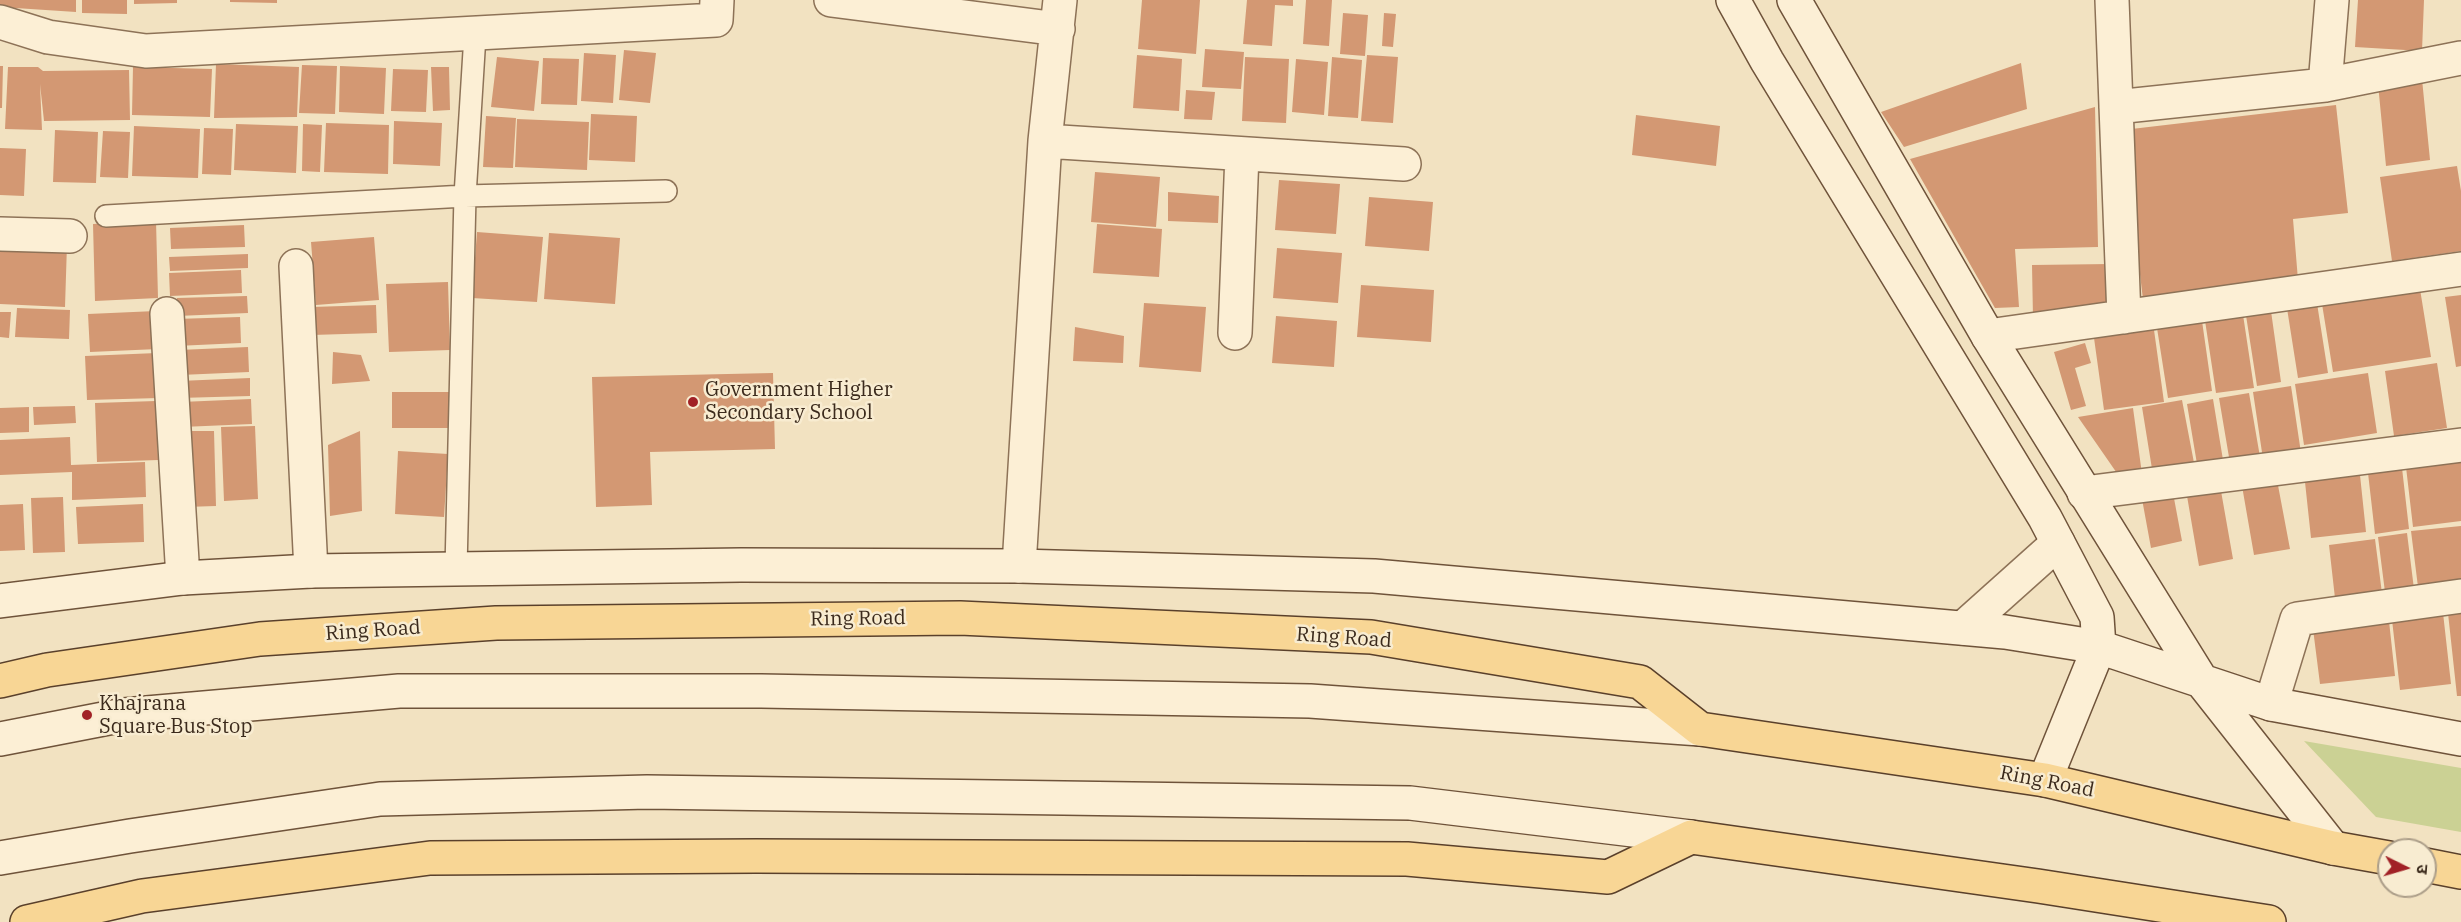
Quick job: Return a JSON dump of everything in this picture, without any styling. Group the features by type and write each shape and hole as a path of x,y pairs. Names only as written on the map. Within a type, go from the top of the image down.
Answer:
{"main road":[{"name":"Ring Road","path":"0,681 47,670 260,639 496,623 960,618 1371,637 1640,682 1700,729 2045,780 2333,848 2377,856"},
{"path":"27,922 142,896 430,858 756,855 1407,859 1608,877 1690,837 2026,884 2269,922"},
{"path":"2437,867 2461,872"}],"street":[{"path":"0,22 48,37 146,51 716,20 717,0"},
{"path":"831,0 1059,14 1045,141 1019,566"},
{"path":"1733,0 1767,61 2045,518 2097,617 2099,646 2045,780"},
{"path":"1794,0 1988,336 2203,683 2333,848"},
{"path":"2112,0 2124,316"},
{"path":"2325,85 2332,0"},
{"path":"2116,107 2325,85 2461,58"},
{"path":"1045,141 1404,164"},
{"path":"1235,333 1242,154"},
{"path":"0,234 70,236"},
{"path":"296,266 310,571"},
{"path":"1988,336 2461,269"},
{"path":"167,314 183,578"},
{"path":"2084,493 2461,445"},
{"path":"1963,628 2058,543"},
{"path":"2077,580 2124,557"},
{"path":"0,601 183,578 310,571 456,568 741,565 1019,566 1374,576 2006,632 2099,646 2203,683 2271,704 2461,739"},
{"path":"2271,704 2297,619 2461,596"},
{"name":"Ring Road","path":"0,739 124,715 399,691 760,691 1310,701 1700,729"},
{"path":"0,858 130,836 380,800 647,792 1410,803 1690,837"}],"lane":[{"path":"456,568 465,196 475,34"},
{"path":"106,216 465,196 666,191"}],"green space":[{"path":"2304,741 2461,768 2461,832 2376,817"}],"building":[{"path":"0,0 76,0 76,12 0,7"},
{"path":"82,0 127,0 127,14 82,13"},
{"path":"134,0 177,0 177,3 134,4"},
{"path":"230,0 277,0 277,3 230,2"},
{"path":"1142,0 1200,0 1196,54 1138,49"},
{"path":"1247,0 1293,0 1293,6 1275,5 1272,46 1243,44"},
{"path":"1306,0 1332,0 1329,46 1303,44"},
{"path":"2358,0 2424,0 2422,51 2355,47"},
{"path":"1343,13 1368,15 1365,56 1340,54"},
{"path":"1384,13 1396,14 1393,47 1382,46"},
{"path":"1205,49 1244,52 1241,89 1202,87"},
{"path":"624,50 656,53 650,103 619,100"},
{"path":"584,53 616,55 613,103 581,101"},
{"path":"1137,55 1182,59 1179,111 1133,108"},
{"path":"1367,55 1398,57 1393,123 1361,121"},
{"path":"497,57 539,61 534,111 491,107"},
{"path":"1245,57 1289,59 1286,123 1242,121"},
{"path":"1332,57 1362,60 1358,118 1328,116"},
{"path":"543,58 579,59 577,105 541,104"},
{"path":"1296,59 1328,62 1324,115 1292,112"},
{"path":"2021,63 2027,109 1904,147 1881,112"},
{"path":"216,64 299,67 297,117 214,118"},
{"path":"302,65 337,66 335,114 299,113"},
{"path":"0,66 3,66 2,108 0,108"},
{"path":"340,66 386,68 384,114 339,112"},
{"path":"8,67 38,67 43,71 129,70 130,120 44,121 40,84 42,130 5,129"},
{"path":"133,67 212,69 210,117 132,115"},
{"path":"431,67 449,67 450,110 433,111"},
{"path":"393,69 428,70 426,112 391,111"},
{"path":"2422,79 2430,160 2386,166 2378,84"},
{"path":"1186,90 1215,92 1212,120 1184,119"},
{"path":"2336,105 2348,213 2293,219 2298,280 2144,308 2123,130"},
{"path":"2095,107 2098,247 2015,249 2019,307 1995,308 1910,159"},
{"path":"591,114 637,116 635,162 589,160"},
{"path":"1636,115 1720,126 1716,166 1632,155"},
{"path":"486,116 516,118 513,168 483,167"},
{"path":"517,119 589,122 587,170 515,167"},
{"path":"394,121 442,123 440,166 393,164"},
{"path":"326,123 389,125 388,174 324,172"},
{"path":"236,124 298,126 296,173 234,170"},
{"path":"303,124 322,125 320,172 302,171"},
{"path":"134,126 200,129 198,178 132,176"},
{"path":"204,128 233,129 231,175 202,174"},
{"path":"55,130 98,132 96,183 53,182"},
{"path":"103,131 130,132 128,178 100,177"},
{"path":"0,148 26,149 24,196 0,195"},
{"path":"2457,166 2461,191 2461,251 2392,261 2380,177"},
{"path":"1095,172 1160,177 1156,227 1091,222"},
{"path":"1279,180 1340,184 1336,234 1275,230"},
{"path":"1168,192 1219,196 1218,223 1168,221"},
{"path":"1369,197 1433,202 1429,251 1365,246"},
{"path":"156,221 158,298 95,301 93,224"},
{"path":"1097,224 1162,229 1159,277 1093,273"},
{"path":"244,225 245,247 171,249 170,228"},
{"path":"477,232 543,237 537,302 472,298"},
{"path":"549,233 620,238 615,304 544,299"},
{"path":"374,237 379,300 316,305 311,242"},
{"path":"0,241 67,244 65,307 0,304"},
{"path":"1277,248 1342,253 1338,303 1273,298"},
{"path":"248,254 248,268 170,271 169,257"},
{"path":"2110,264 2111,308 2033,318 2032,265"},
{"path":"241,270 242,293 170,296 169,273"},
{"path":"448,282 450,350 389,352 386,284"},
{"path":"1361,285 1434,290 1431,342 1357,337"},
{"path":"2420,289 2431,357 2333,372 2322,304"},
{"path":"2461,295 2461,366 2456,367 2445,297"},
{"path":"247,296 248,313 177,316 177,298"},
{"path":"2316,297 2328,373 2298,378 2286,302"},
{"path":"1144,303 1206,307 1201,372 1139,367"},
{"path":"2270,304 2281,382 2257,386 2245,309"},
{"path":"376,305 377,333 312,335 311,307"},
{"path":"17,308 70,310 69,339 15,337"},
{"path":"2242,308 2254,388 2216,393 2204,314"},
{"path":"156,311 158,349 90,352 88,314"},
{"path":"0,312 11,312 9,338 0,337"},
{"path":"1276,316 1337,321 1334,367 1272,363"},
{"path":"240,317 241,343 176,346 175,319"},
{"path":"2202,321 2212,391 2168,398 2157,328"},
{"path":"1075,327 1124,336 1123,363 1073,361"},
{"path":"2154,330 2164,402 2104,410 2094,338"},
{"path":"2085,343 2091,363 2075,368 2086,406 2071,410 2054,352"},
{"path":"248,347 249,372 180,375 179,350"},
{"path":"333,352 361,355 370,381 332,384"},
{"path":"157,353 159,398 87,400 85,356"},
{"path":"2437,363 2447,428 2394,436 2385,371"},
{"path":"773,373 775,449 650,452 652,505 596,507 592,377"},
{"path":"2368,373 2377,433 2304,445 2295,384"},
{"path":"250,378 250,396 179,398 179,381"},
{"path":"2291,386 2301,453 2263,459 2253,392"},
{"path":"392,392 449,392 449,428 392,428"},
{"path":"2249,393 2260,457 2230,463 2219,398"},
{"path":"251,399 252,424 182,427 181,402"},
{"path":"2213,399 2223,460 2197,464 2187,404"},
{"path":"2182,400 2195,468 2153,475 2142,407"},
{"path":"156,401 158,460 97,462 95,403"},
{"path":"75,406 76,423 34,425 33,407"},
{"path":"29,407 29,432 0,433 0,408"},
{"path":"2133,408 2142,474 2121,479 2078,417"},
{"path":"255,426 258,499 224,501 221,427"},
{"path":"182,431 214,431 216,506 185,507"},
{"path":"360,431 362,511 330,516 328,445"},
{"path":"70,437 71,465 145,462 146,497 72,500 72,472 0,475 0,440"},
{"path":"398,451 448,454 444,517 395,514"},
{"path":"2461,460 2461,521 2413,527 2406,467"},
{"path":"2402,468 2409,529 2375,534 2368,473"},
{"path":"2360,475 2366,532 2311,538 2305,482"},
{"path":"2277,480 2290,549 2254,555 2242,486"},
{"path":"2221,491 2233,559 2199,566 2187,496"},
{"path":"2173,493 2182,541 2151,548 2142,499"},
{"path":"63,497 65,552 33,553 31,498"},
{"path":"23,504 25,550 0,551 0,505"},
{"path":"143,504 144,542 78,544 76,507"},
{"path":"2461,526 2461,590 2419,595 2411,531"},
{"path":"2407,533 2415,597 2386,600 2378,537"},
{"path":"2375,539 2383,601 2336,607 2329,545"},
{"path":"2461,602 2461,696 2457,696 2447,604"},
{"path":"2442,604 2451,684 2400,690 2391,611"},
{"path":"2388,612 2395,676 2320,684 2312,621"}],"place":[{"name":"Government Higher Secondary School","path":"693,402"},
{"name":"Khajrana Square Bus Stop","path":"87,715"}]}
